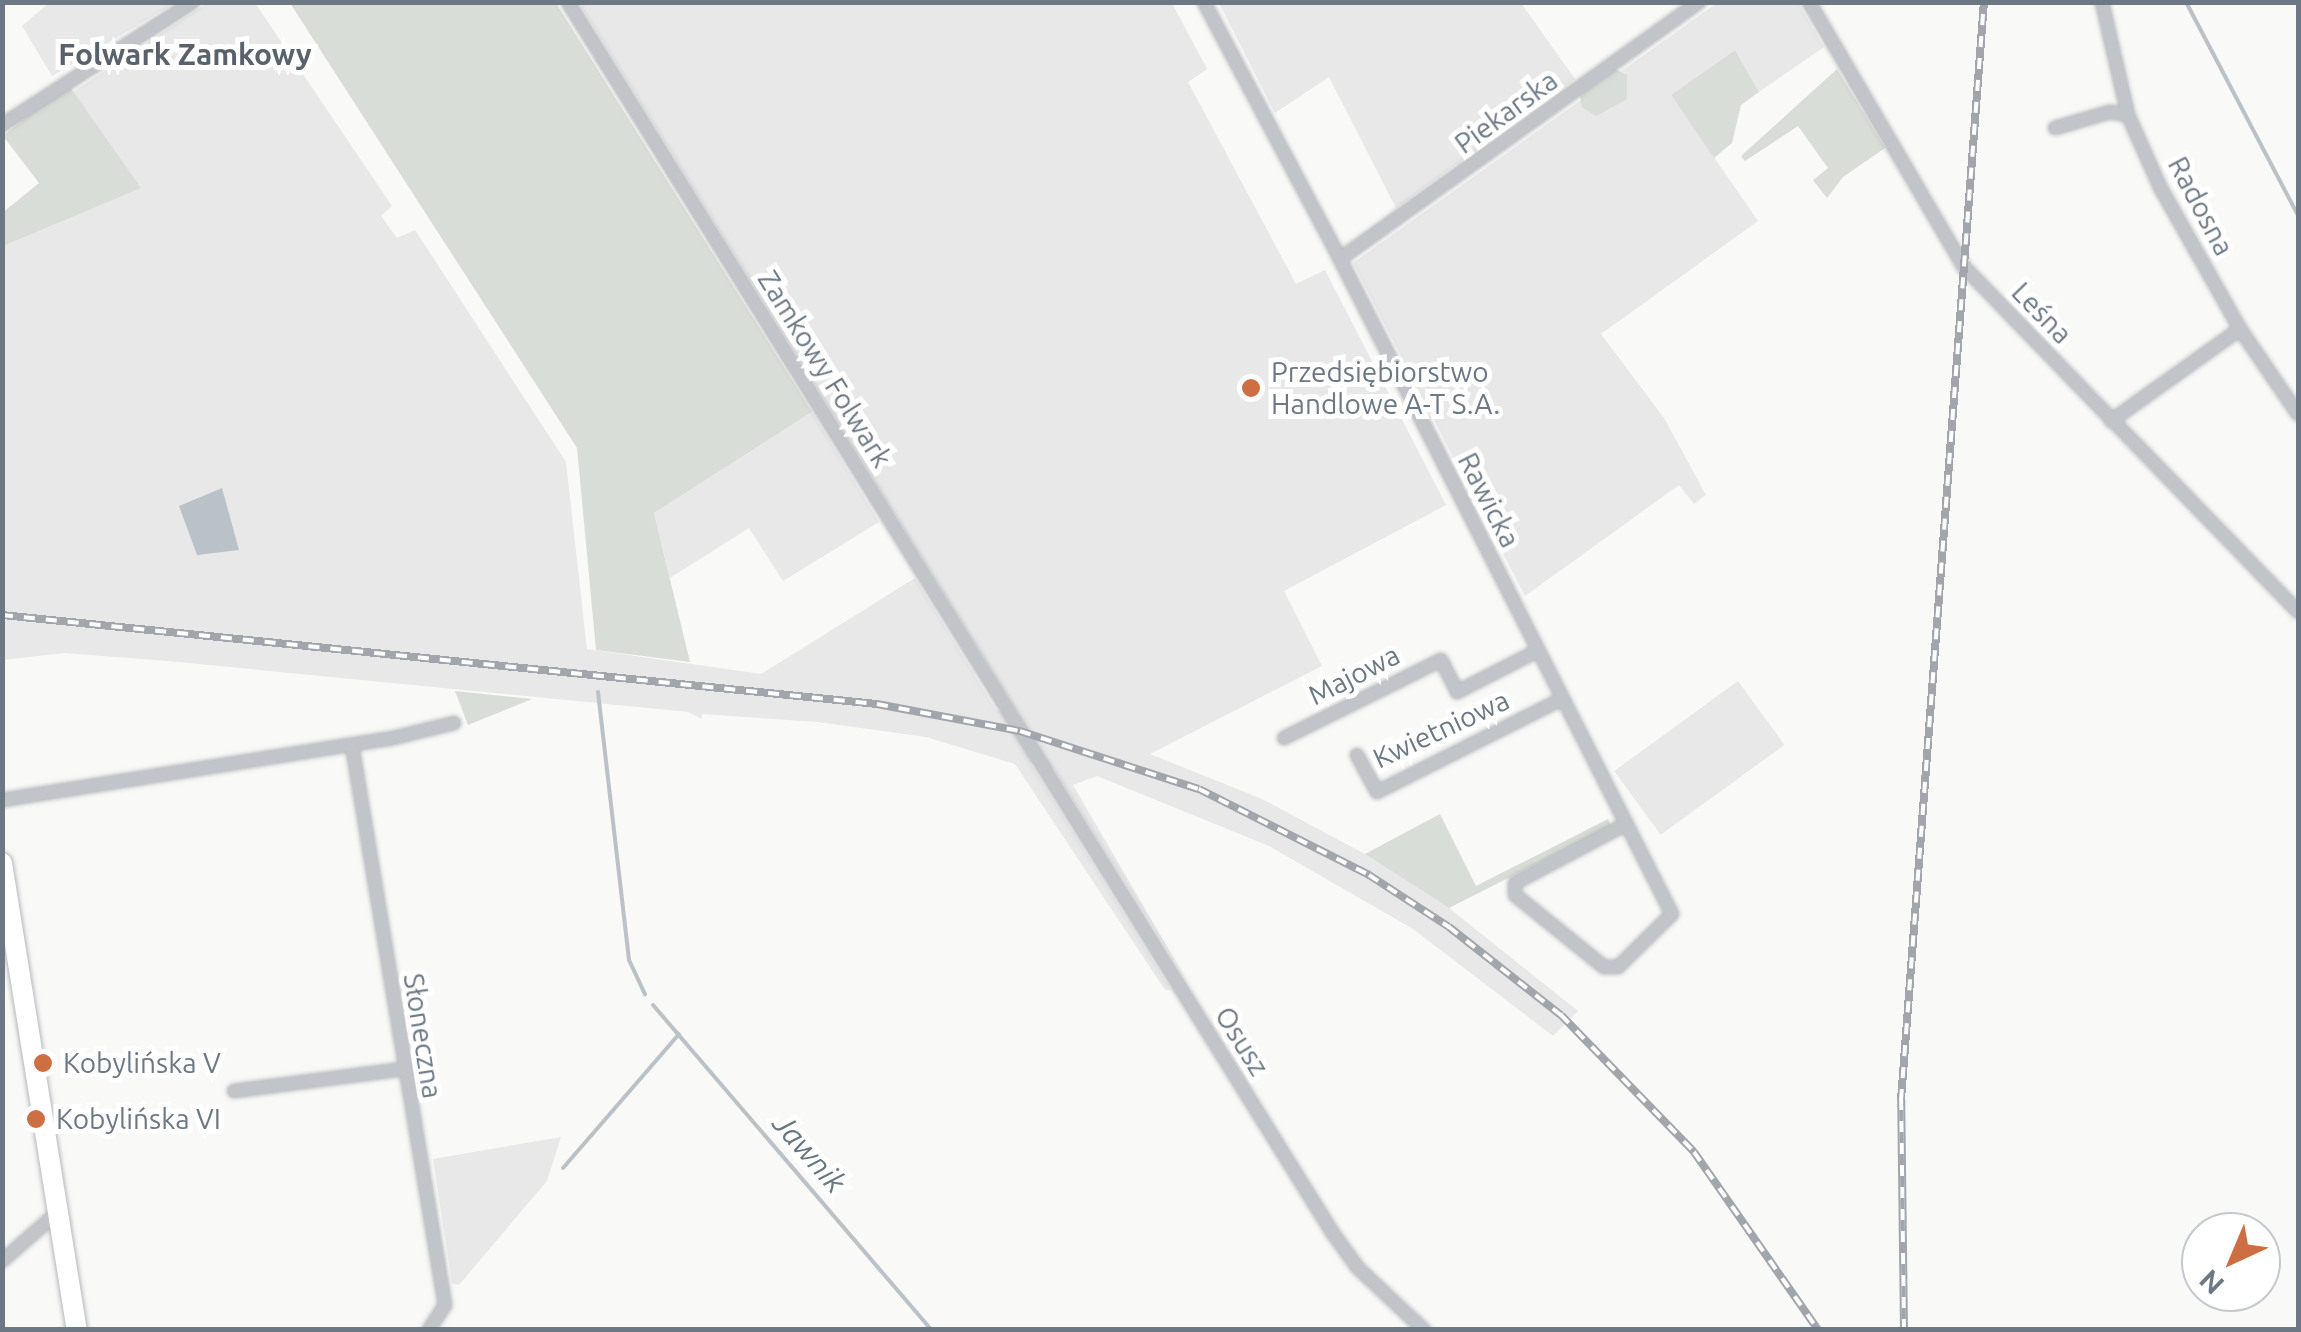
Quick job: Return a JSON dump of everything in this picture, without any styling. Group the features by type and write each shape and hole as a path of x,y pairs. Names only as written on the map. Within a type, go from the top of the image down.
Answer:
{"main road":[{"path":"2,863 77,1330"}],"street":[{"path":"2,125 193,2"},
{"name":"Zamkowy Folwark","path":"568,2 1040,762"},
{"name":"Rawicka","path":"1204,2 1340,259 1672,914 1618,966 1604,966 1515,895 1515,883 1626,824"},
{"name":"Piekarska","path":"1340,259 1699,2"},
{"name":"Leśna","path":"1810,2 1950,248 2111,421 2298,612"},
{"name":"Radosna","path":"2102,2 2128,115 2160,186 2240,329 2298,414"},
{"path":"2055,128 2110,112 2128,115"},
{"path":"2111,421 2240,329"},
{"name":"Majowa","path":"1284,738 1440,660 1457,692 1538,651"},
{"name":"Kwietniowa","path":"1357,755 1378,792 1562,699"},
{"path":"2,800 352,745 454,723"},
{"name":"Słoneczna","path":"352,745 445,1305 429,1330"},
{"name":"Osusz","path":"1040,762 1345,1252 1424,1330"},
{"path":"234,1091 403,1070"},
{"path":"2,1261 58,1212"}],"shaded area":[{"path":"50,2 175,3 52,76 22,26"},
{"path":"207,3 255,3 392,206 381,216 397,238 415,230 566,462 587,649 761,674 915,578 996,710 1020,716 579,3 1172,3 1207,69 1188,82 1296,284 1325,270 1446,505 1284,591 1322,666 1150,754 1262,799 1365,854 1449,908 1578,1011 1553,1036 1413,929 1269,846 1097,776 1073,785 1187,981 1054,769 1030,763 1171,990 1165,990 1015,764 926,737 818,722 702,714 701,719 689,712 168,661 64,653 3,660 2,246 140,188 73,92"},
{"path":"290,3 556,3 812,412 654,513 690,662 596,650 577,448"},
{"path":"1219,3 1521,3 1575,79 1396,208 1329,77 1275,113"},
{"path":"1717,3 1798,3 1824,47 1759,92 1735,50 1671,95 1758,221 1601,334 1664,418 1706,495 1694,504 1679,485 1525,596 1353,263"},
{"path":"1735,50 1759,92 1741,105 1732,143 1714,158 1671,95"},
{"path":"1615,69 1627,75 1627,99 1596,116 1582,107 1580,95"},
{"path":"1837,69 1885,148 1843,177 1827,198 1813,180 1828,168 1798,126 1745,161 1741,156"},
{"path":"68,84 141,188 3,246 2,213 39,183 3,136"},
{"path":"812,412 879,522 783,581 749,528 670,578 654,513"},
{"path":"222,488 239,550 197,555 179,506"},
{"path":"1738,681 1784,745 1661,835 1614,771"},
{"path":"455,691 532,699 468,725"},
{"path":"1440,814 1476,886 1608,819 1611,826 1449,908 1365,854"},
{"path":"561,1137 547,1181 459,1285 452,1283 433,1159"}],"waterway":[{"path":"2186,2 2298,215"},
{"name":"Jawnik","path":"598,692 629,960 645,995"},
{"name":"Jawnik","path":"653,1005 932,1330"},
{"path":"563,1168 679,1034"}],"railway":[{"path":"1904,1330 1901,1100 1984,2"},
{"path":"2,615 877,704 1020,731 1199,789 1369,875 1449,927 1561,1015 1694,1152 1818,1330"}],"place":[{"name":"Przedsiębiorstwo Handlowe A-T S.A.","path":"1251,388"},
{"name":"Kobylińska V","path":"43,1063"},
{"name":"Kobylińska VI","path":"36,1119"}],"district":[{"name":"Folwark Zamkowy","path":"185,54"}]}
